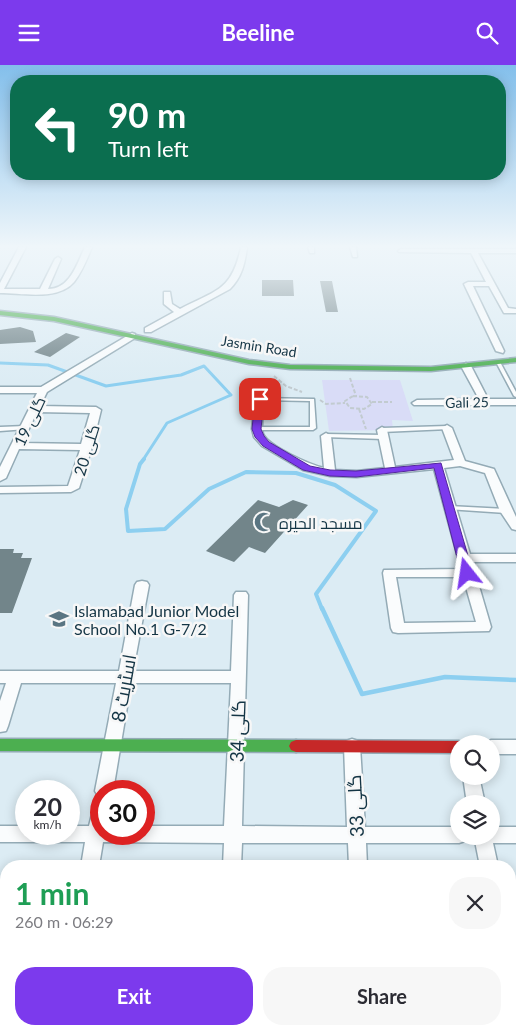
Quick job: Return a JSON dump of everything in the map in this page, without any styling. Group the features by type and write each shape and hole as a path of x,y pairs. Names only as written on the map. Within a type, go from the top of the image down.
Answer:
{"street":[{"path":"148,330 218,292"},
{"path":"472,292 499,357"},
{"path":"497,292 507,311 516,311"},
{"path":"167,294 167,304 171,309 181,313"},
{"name":"Jasmin Road","path":"0,306 54,310 278,357 348,360 499,357 516,360"},
{"name":"Jasmin Road","path":"0,313 54,319 250,362 290,367 409,369 466,366 516,351"},
{"path":"0,390 43,390 132,335"},
{"path":"466,366 485,402"},
{"name":"گلی 19","path":"1,474 17,446 43,390"},
{"path":"260,399 257,425 259,437 266,444 307,468 330,473 356,474 460,463 490,471 506,511 516,526"},
{"name":"Gali 25","path":"418,403 516,402"},
{"name":"گلی 20","path":"0,490 71,489 75,486 96,410 34,409"},
{"path":"448,429 460,463"},
{"path":"382,433 391,471"},
{"path":"326,436 330,473"},
{"path":"17,446 87,447"},
{"path":"438,465 467,573 484,627 398,628 389,573 467,573"},
{"path":"463,558 516,558"},
{"name":"اسٹریٹ 8","path":"106,780 142,585"},
{"name":"گلی 34","path":"232,860 241,595"},
{"path":"0,726 8,677 239,677"},
{"path":"0,745 450,747"},
{"name":"گلی 33","path":"352,746 358,860"},
{"path":"500,747 516,747"},
{"path":"0,834 90,834"},
{"path":"155,834 450,835"},
{"path":"500,835 516,835"},
{"path":"91,860 94,845"},
{"path":"484,845 488,860"}],"lane":[{"path":"499,357 516,396"},
{"path":"257,425 313,428 312,400 260,399"},
{"path":"0,429 25,428"},
{"path":"326,436 368,436 382,433 448,429"},
{"path":"449,509 506,511"}],"path":[{"path":"348,375 356,396"},
{"path":"372,402 368,408 359,409 350,408 345,403 346,399 356,396 367,397 372,402 392,402"},
{"path":"359,409 368,436"}],"shaded area":[{"path":"322,380 400,380 413,421 392,420 393,430 329,431"}],"building":[{"path":"262,292 294,292 294,296 262,296"},
{"path":"322,292 334,292 338,312 326,312"},
{"path":"20,327 33,331 36,342 0,344 0,330"},
{"path":"66,333 80,337 50,357 34,352"},
{"name":"مسجد الحیرہ","path":"258,500 279,507 293,500 308,505 265,553 249,547 234,562 206,551"},
{"path":"0,549 14,549 13,553 23,553 21,558 32,558 12,613 0,613"}],"waterway":[{"path":"0,363 48,365 106,386 181,375 204,366 231,395 167,423 143,460"},
{"path":"144,459 140,464 126,509 128,531 165,529 209,489 246,472 296,473 335,485 376,511 316,594 322,609"},
{"path":"322,608 362,694 445,677 516,680"}],"traffic: fast":[{"path":"0,313 54,319 249,362 290,367 431,369 516,360"},
{"path":"0,745 296,746"}],"traffic: jam":[{"path":"296,746 450,747"}],"place":[{"name":"مسجد الحیرہ","path":"264,522"},
{"name":"Islamabad Junior Model School No.1 G-7/2","path":"59,619"}],"route":[{"path":"260,399 257,429 259,437 266,444 307,468 330,473 356,474 438,465 467,573"}]}
